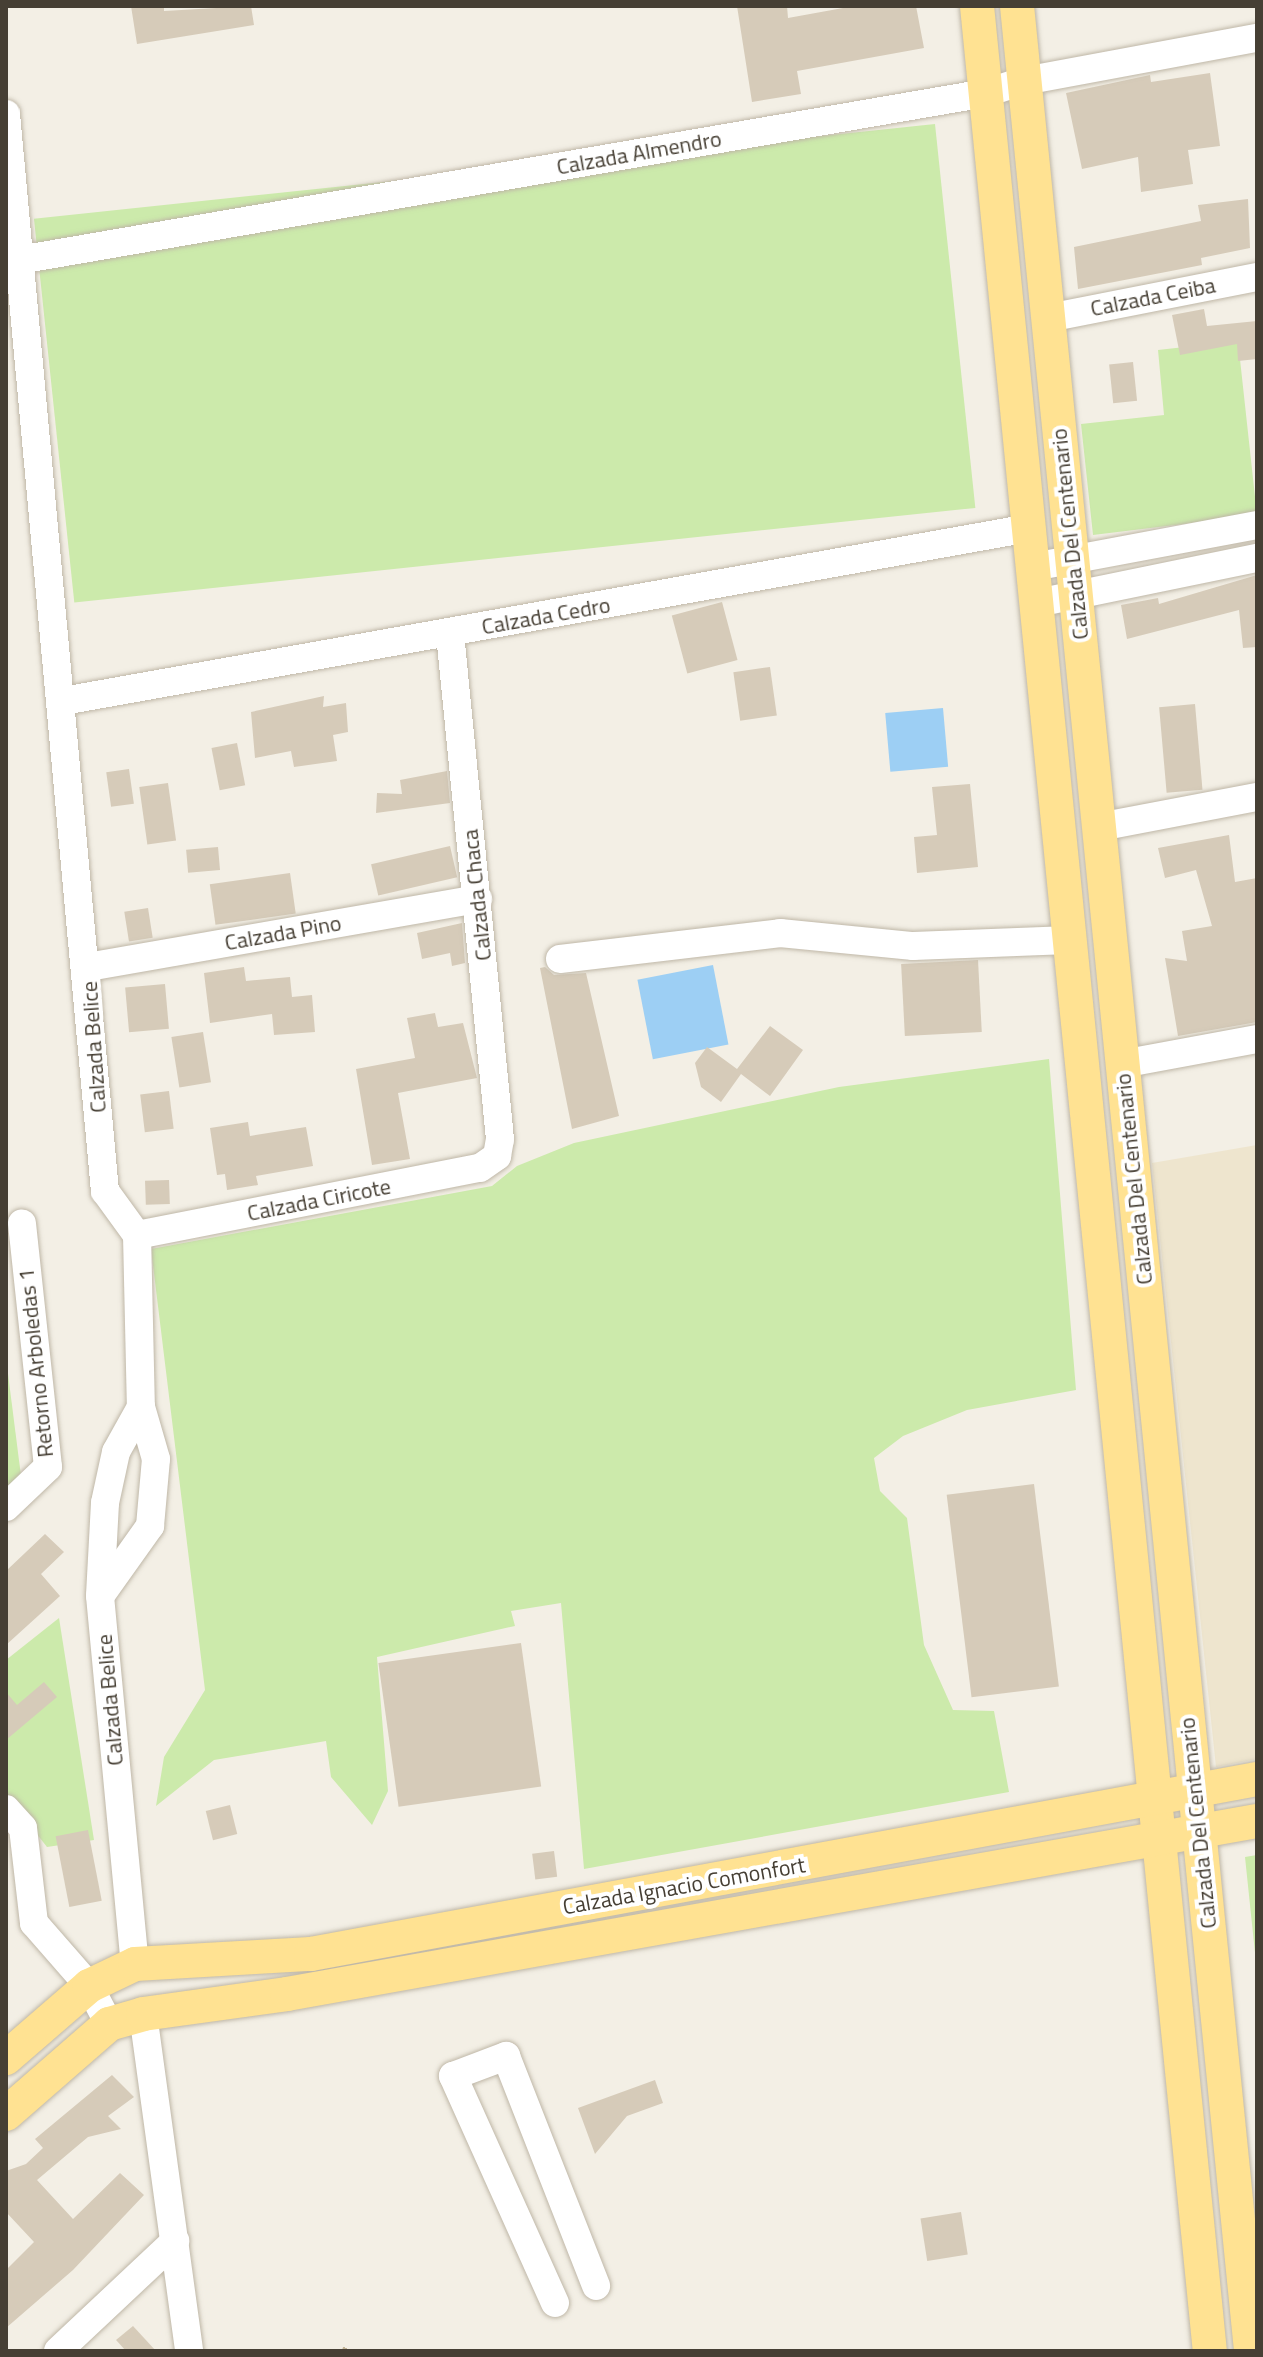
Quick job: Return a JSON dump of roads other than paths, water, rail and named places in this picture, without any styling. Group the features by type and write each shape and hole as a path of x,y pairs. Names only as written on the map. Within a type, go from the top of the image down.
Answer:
{"main road":[{"name":"Calzada Del Centenario","path":"977,6 1210,2351"},
{"name":"Calzada Del Centenario","path":"1017,6 1251,2351"},
{"name":"Calzada Ignacio Comonfort","path":"111,1974 311,1954 1155,1801 1257,1779"},
{"name":"Calzada Ignacio Comonfort","path":"109,2024 143,2014 287,1994 1257,1821"},
{"path":"6,2058 111,1974"},
{"path":"6,2114 109,2024"}],"street":[{"name":"Calzada Almendro","path":"19,260 986,93 1024,81 1257,38"},
{"name":"Calzada Belice","path":"6,114 88,967 105,1191 137,1235"},
{"name":"Calzada Ceiba","path":"1048,318 1257,277"},
{"path":"1037,603 1074,578 1257,525"},
{"name":"Calzada Cedro","path":"63,701 1029,528"},
{"path":"1033,567 1074,578 1257,558"},
{"name":"Calzada Chaca","path":"450,634 500,1139 497,1156"},
{"path":"1099,827 1257,797"},
{"name":"Calzada Pino","path":"88,967 478,899"},
{"path":"560,959 780,933 913,946 1070,940"},
{"path":"1122,1064 1257,1039"},
{"name":"Calzada Ciricote","path":"137,1235 480,1168 497,1156"},
{"name":"Retorno Arboledas 1","path":"6,1238 22,1223 48,1467 6,1507"},
{"path":"100,1596 150,1526 156,1459 141,1407 137,1235"},
{"name":"Calzada Belice","path":"111,1974 100,1596 105,1503 116,1452 141,1407"},
{"path":"6,1809 23,1828 34,1923 111,1974 109,2024"},
{"path":"143,2014 189,2351"},
{"path":"555,2303 453,2076 506,2056 596,2286"},
{"path":"58,2351 175,2241"}],"water":[{"path":"943,708 948,767 890,772 885,713"},
{"path":"713,965 728,1045 653,1059 637,980"}]}
